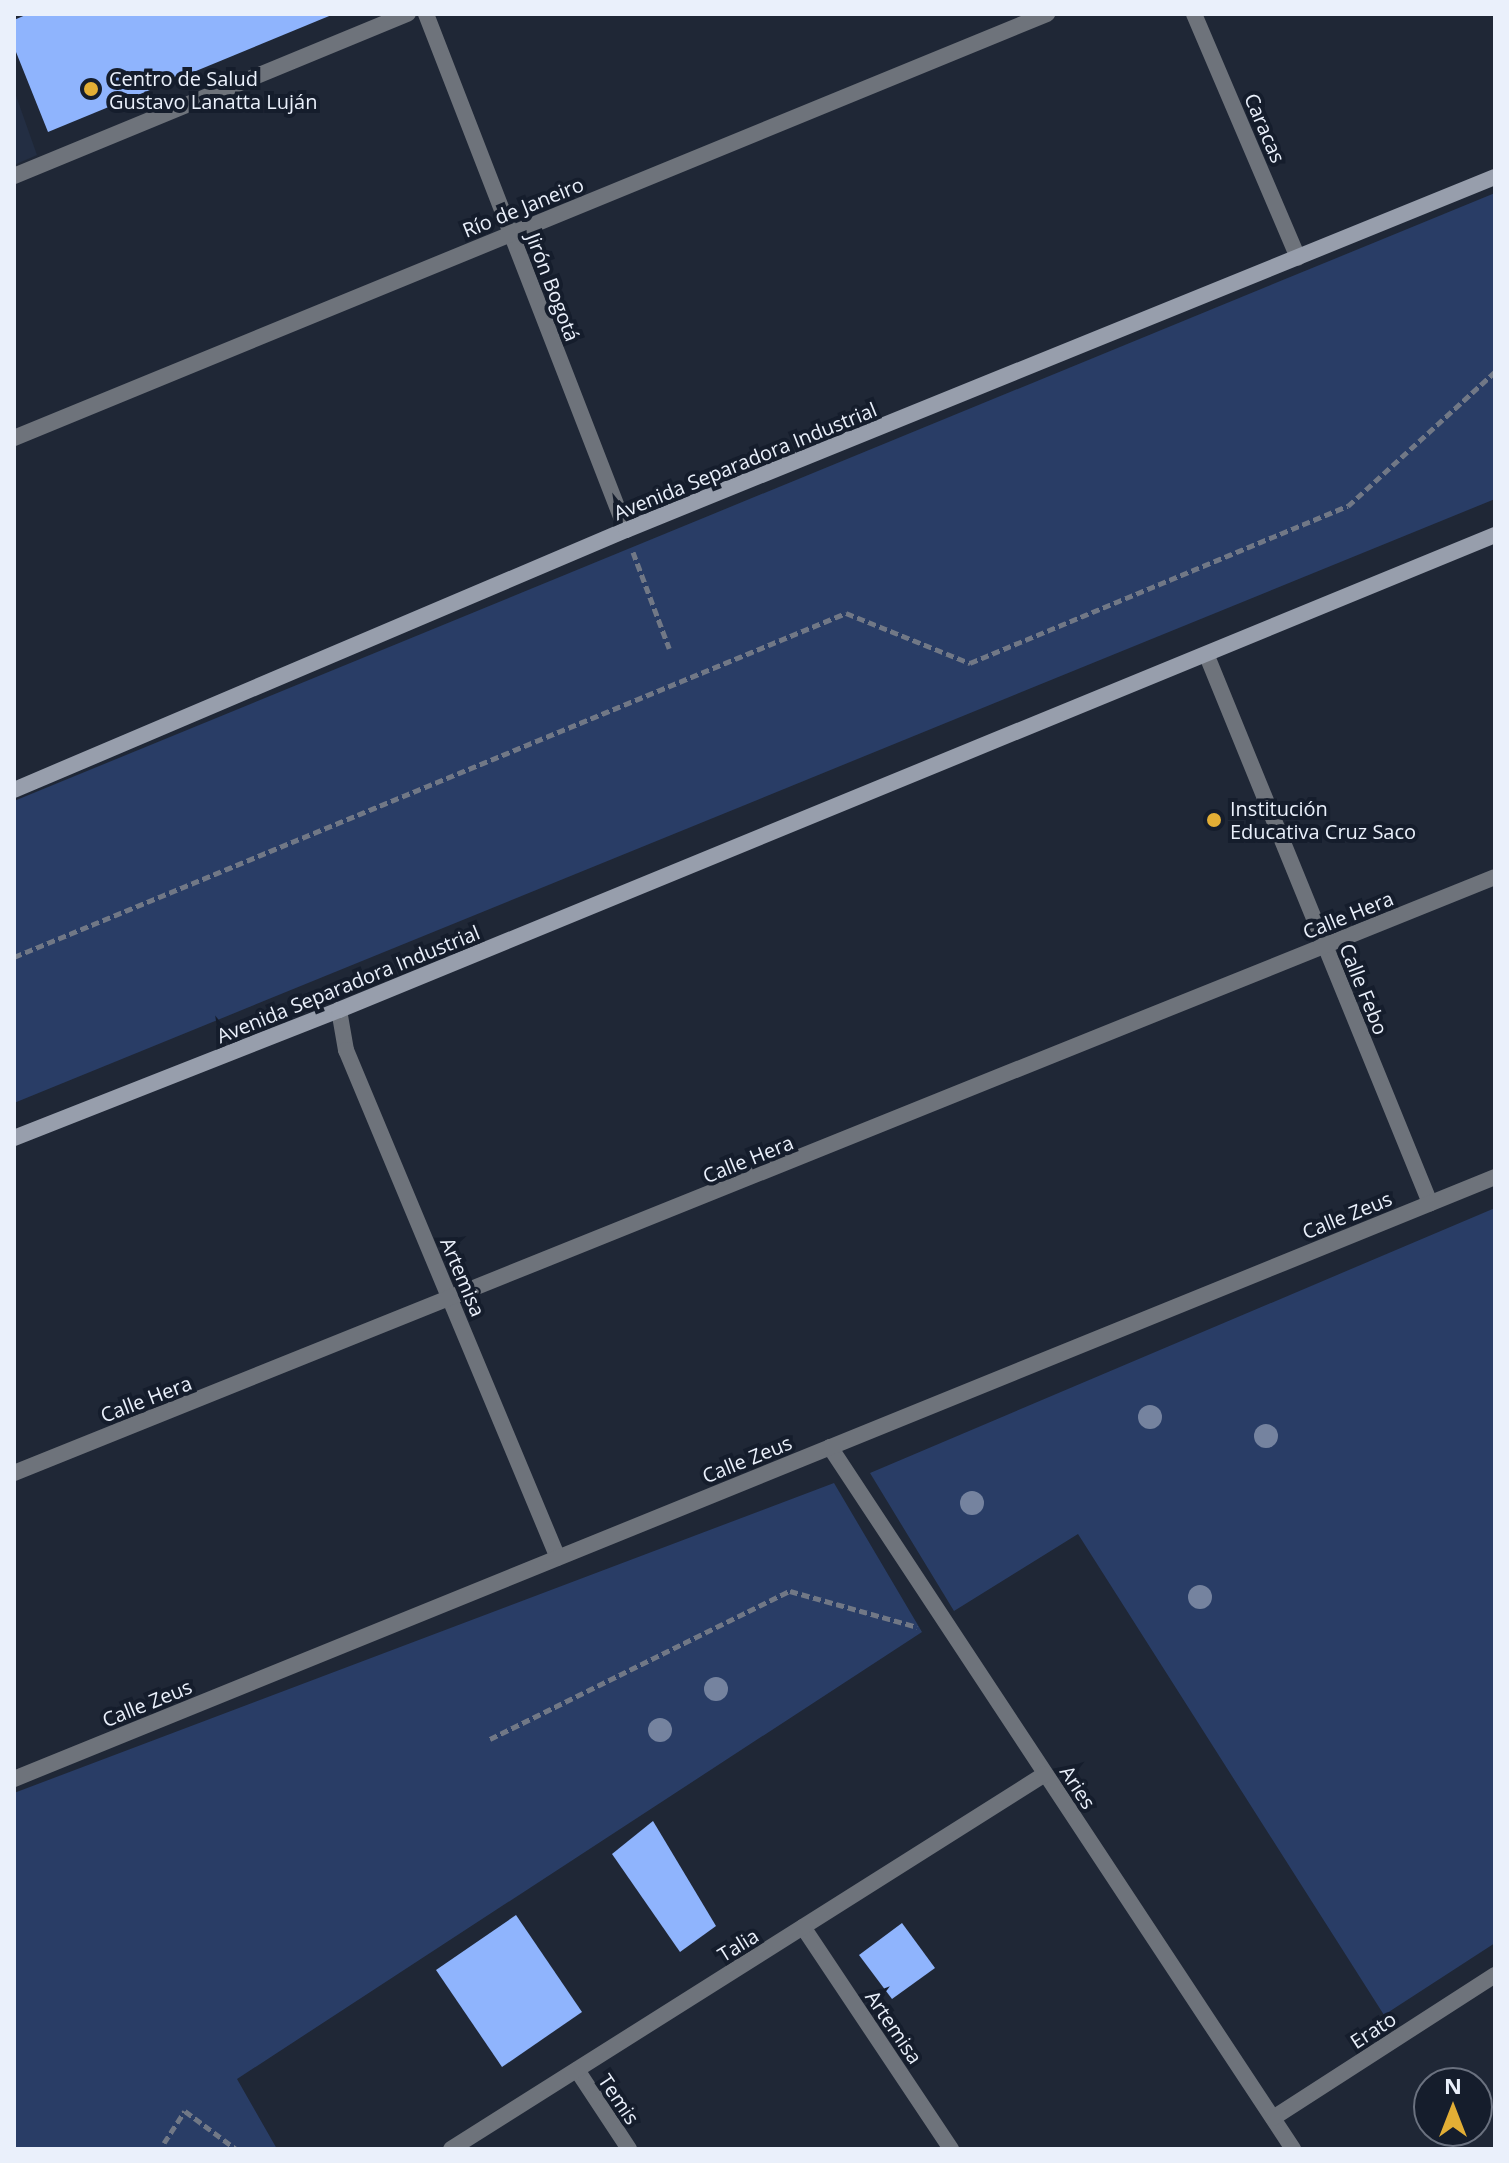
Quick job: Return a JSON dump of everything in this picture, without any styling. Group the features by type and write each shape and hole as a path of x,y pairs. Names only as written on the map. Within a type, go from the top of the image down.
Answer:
{"main road":[{"name":"Avenida Separadora Industrial","path":"14,790 626,530 1495,177"},
{"name":"Avenida Separadora Industrial","path":"14,1138 339,1010 1207,656 1495,535"}],"street":[{"path":"14,176 408,14"},
{"name":"Jirón Bogotá","path":"426,14 626,530"},
{"name":"Río de Janeiro","path":"14,438 1047,14"},
{"name":"Caracas","path":"1194,14 1298,258"},
{"name":"Calle Febo","path":"1207,656 1430,1203"},
{"name":"Calle Hera","path":"14,1473 451,1301 1495,877"},
{"name":"Artemisa","path":"339,1010 346,1050 558,1558"},
{"name":"Calle Zeus","path":"14,1779 1495,1177"},
{"name":"Aries","path":"830,1447 1293,2149"},
{"name":"Talia","path":"451,2149 1045,1774"},
{"name":"Artemisa","path":"803,1927 951,2149"},
{"name":"Erato","path":"1273,2118 1495,1975"},
{"name":"Temis","path":"577,2070 629,2149"}],"path":[{"path":"14,957 846,613 970,663 1348,506 1495,372"},
{"path":"626,530 669,648"},
{"path":"490,1739 790,1591 956,1637"},
{"path":"164,2143 185,2111 236,2149"}],"shaded area":[{"path":"14,90 37,155 14,165"},
{"path":"1495,193 1495,499 14,1103 14,801"},
{"path":"1495,1208 1495,1943 1384,2015 1078,1534 954,1611 870,1473"},
{"path":"834,1483 922,1632 237,2079 277,2149 14,2149 14,1793"}],"building":[{"name":"Centro de Salud Gustavo Lanatta Luján","path":"28,14 334,14 48,132 14,47 14,20"},
{"path":"653,1821 716,1926 680,1952 612,1854"},
{"path":"516,1915 582,2012 502,2067 436,1970"},
{"path":"902,1923 935,1968 892,1999 859,1955"}],"place":[{"name":"Centro de Salud Gustavo Lanatta Luján","path":"91,89"},
{"name":"Institución Educativa Cruz Saco","path":"1214,820"}]}
